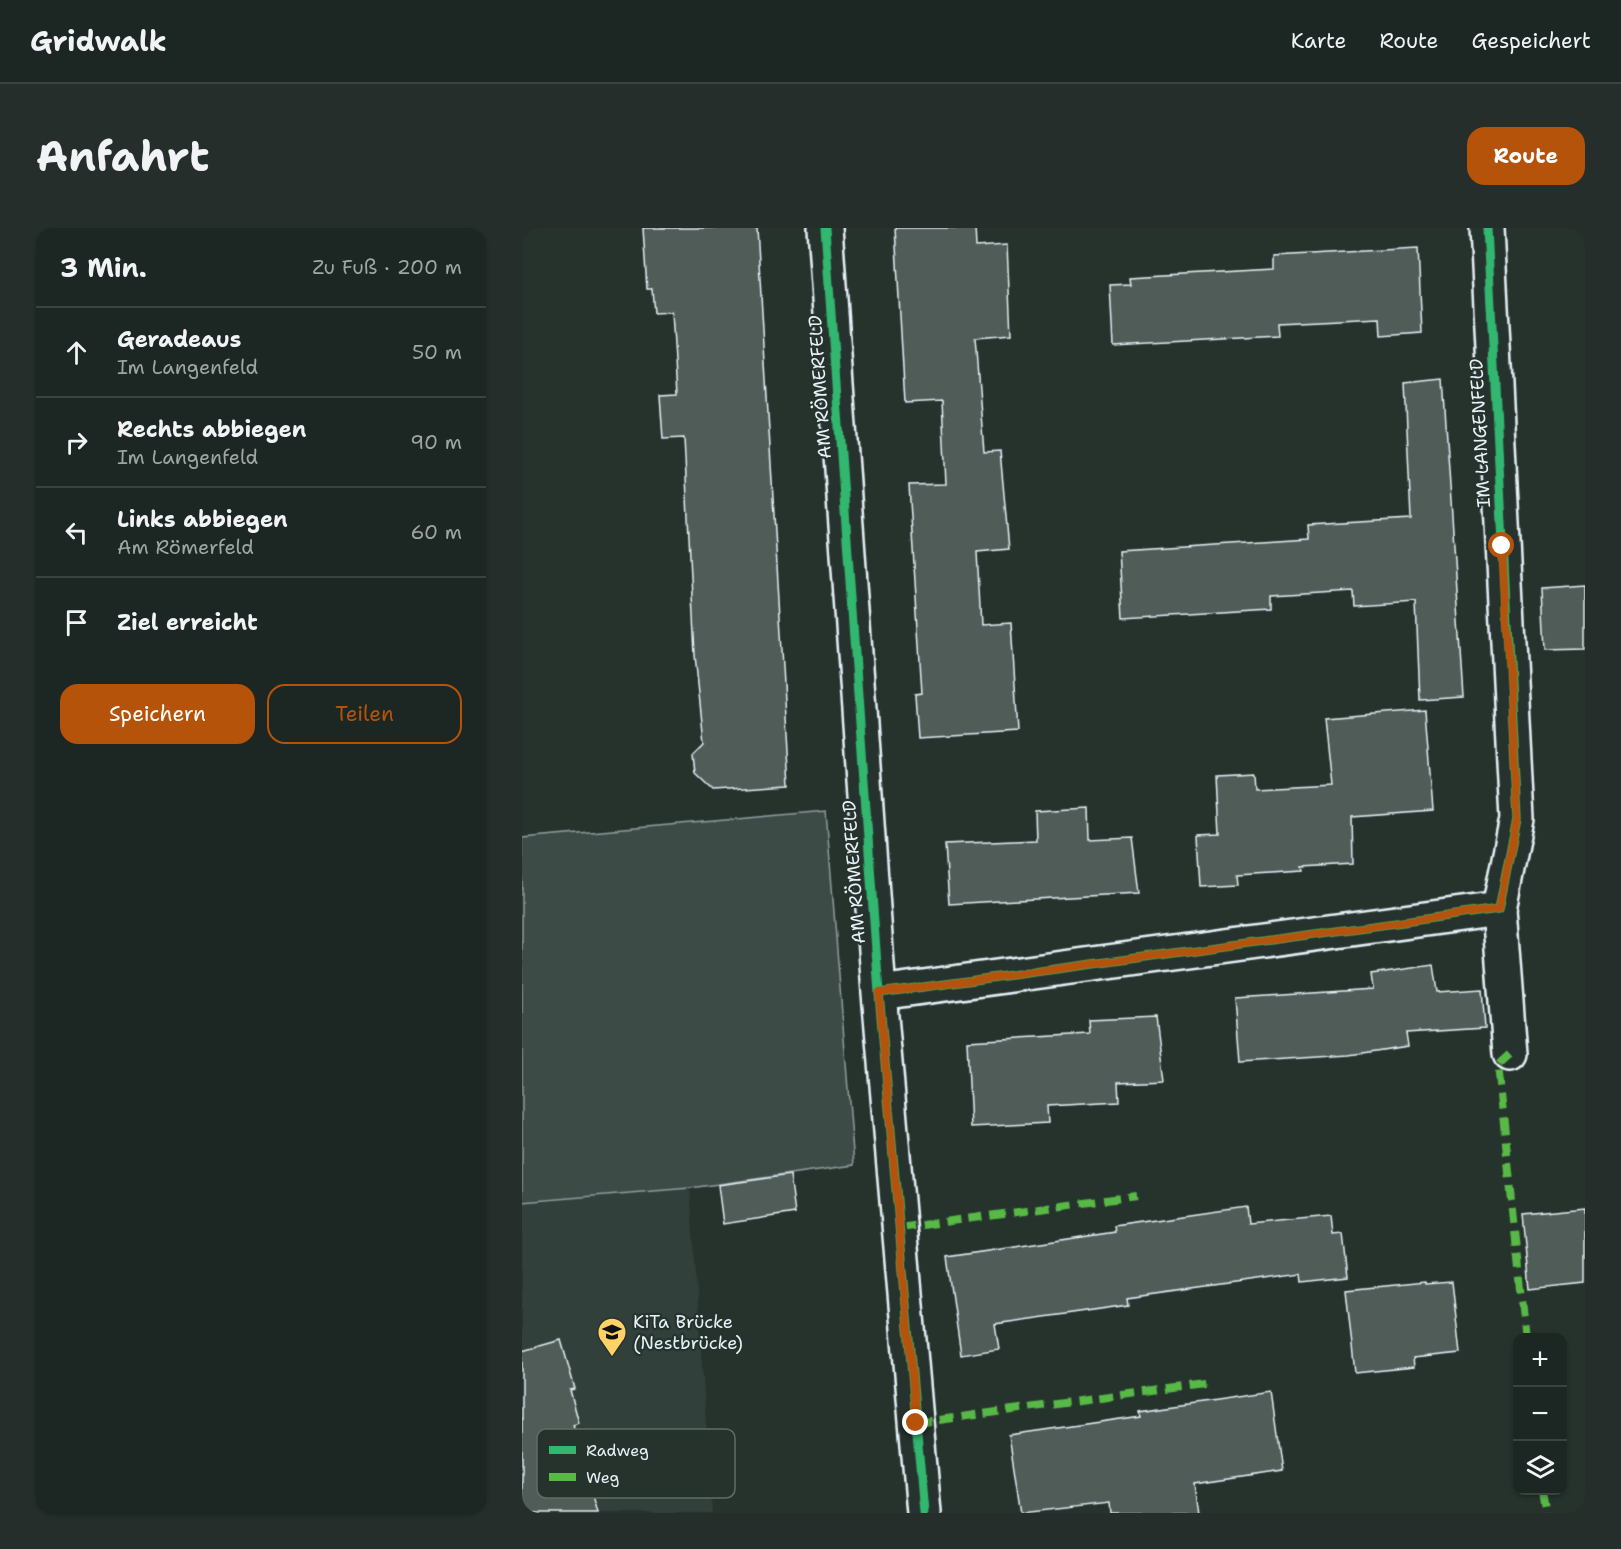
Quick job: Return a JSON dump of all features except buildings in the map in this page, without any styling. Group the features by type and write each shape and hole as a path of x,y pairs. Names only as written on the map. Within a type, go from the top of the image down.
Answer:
{"street":[{"name":"AM RÖMERFELD","path":"825,228 879,993 924,1513"},
{"name":"IM LANGENFELD","path":"1487,228 1517,819 1499,909 1510,1054"},
{"path":"879,993 1499,909"}],"shaded area":[{"path":"826,811 854,1165 690,1188 522,1202 522,838"},
{"name":"KiTa Brücke (Nestbrücke)","path":"690,1188 706,1429 537,1429 537,1498 711,1498 712,1513 522,1513 522,1202"}],"marked path":[{"path":"1510,1054 1498,1065 1525,1333"},
{"path":"899,1228 1136,1196"},
{"path":"916,1423 1212,1383"},
{"path":"1543,1495 1546,1513"}],"cycle path":[{"path":"825,228 879,993 924,1513"},
{"path":"879,993 1499,909 1517,819 1487,228"}],"place":[{"name":"KiTa Brücke (Nestbrücke)","path":"612,1358"}],"route":[{"path":"916,1423 879,993 1499,909 1517,819 1502,546"}]}
